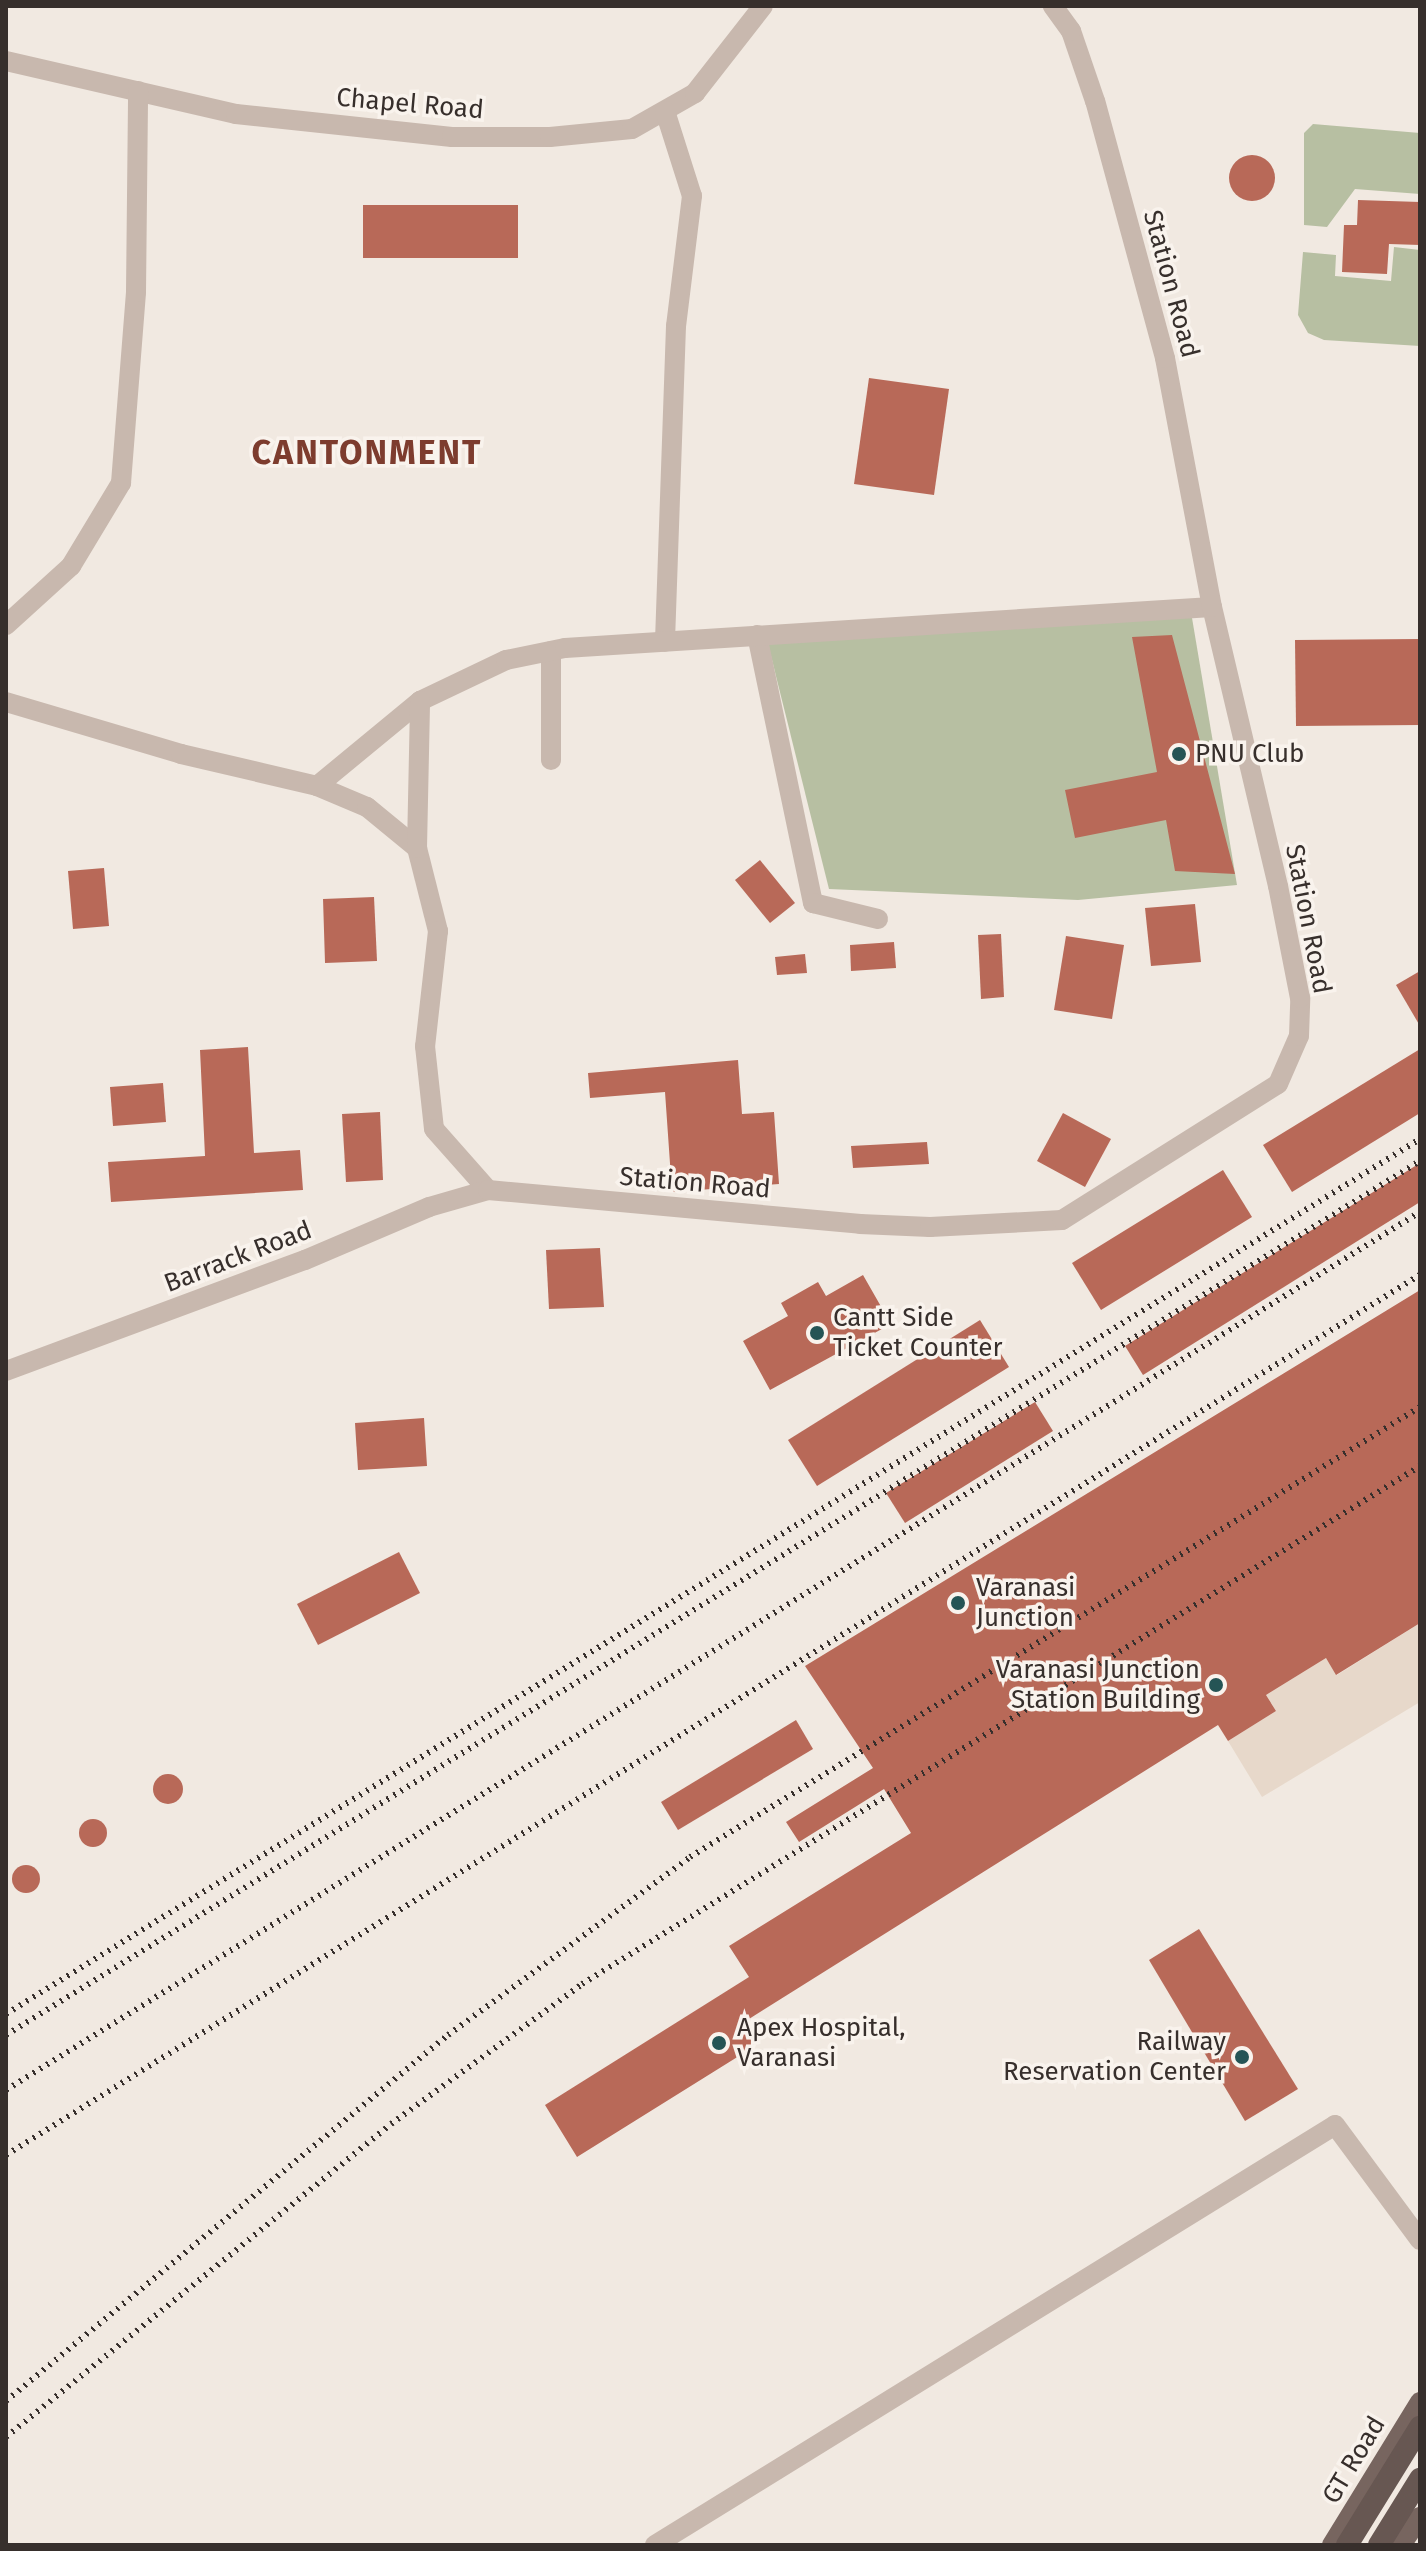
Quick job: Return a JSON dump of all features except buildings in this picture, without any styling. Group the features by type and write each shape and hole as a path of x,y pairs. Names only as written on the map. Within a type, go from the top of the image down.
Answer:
{"highway":[{"path":"1347,2545 1420,2427"},
{"path":"1379,2545 1420,2479"}],"main road":[{"name":"GT Road","path":"1332,2545 1420,2402"},
{"path":"1409,2539 1420,2517"}],"street":[{"name":"Chapel Road","path":"6,61 236,114 452,137 550,137 632,129 695,93 763,6"},
{"name":"Station Road","path":"488,1190 860,1224 930,1227 1062,1220 1278,1084 1299,1036 1300,998 1212,607 1165,358 1095,101 1071,31 1053,6"},
{"path":"6,625 71,566 121,483 136,292 138,91"},
{"path":"665,111 692,196 676,326 665,642"},
{"path":"317,786 420,701 506,660 551,651 1212,607"},
{"path":"757,635 813,903 878,919"},
{"path":"551,651 551,760"},
{"path":"420,701 417,848 438,931 425,1046 434,1129 488,1190"},
{"path":"6,702 181,754 317,786 367,807 417,848"},
{"name":"Barrack Road","path":"6,1371 305,1260 429,1207 488,1190"},
{"path":"655,2545 1335,2125 1420,2240"}],"green space":[{"path":"1313,124 1420,133 1420,194 1355,189 1327,227 1304,225 1304,133"},
{"path":"1394,247 1420,250 1420,346 1324,340 1308,333 1298,315 1303,252 1336,255 1335,276 1391,281"},
{"path":"1191,612 1237,885 1078,900 829,889 768,644"}],"shaded area":[{"path":"1420,1623 1420,1702 1262,1797 1228,1741 1276,1711 1266,1695 1326,1658 1337,1675"}],"railway":[{"path":"6,2014 1420,1139"},
{"path":"6,2035 1420,1161"},
{"path":"6,2090 1420,1212"},
{"path":"6,2155 1420,1275"},
{"path":"6,2401 448,2035 690,1857 1420,1407"},
{"path":"6,2437 391,2124 582,1984 1420,1466"}],"place":[{"name":"PNU Club","path":"1179,754"},
{"name":"Cantt Side Ticket Counter","path":"817,1333"},
{"name":"Varanasi Junction","path":"958,1603"},
{"name":"Varanasi Junction Station Building","path":"1216,1685"},
{"name":"Apex Hospital, Varanasi","path":"719,2043"},
{"name":"Railway Reservation Center","path":"1242,2057"}],"district":[{"name":"CANTONMENT","path":"367,453"}]}
